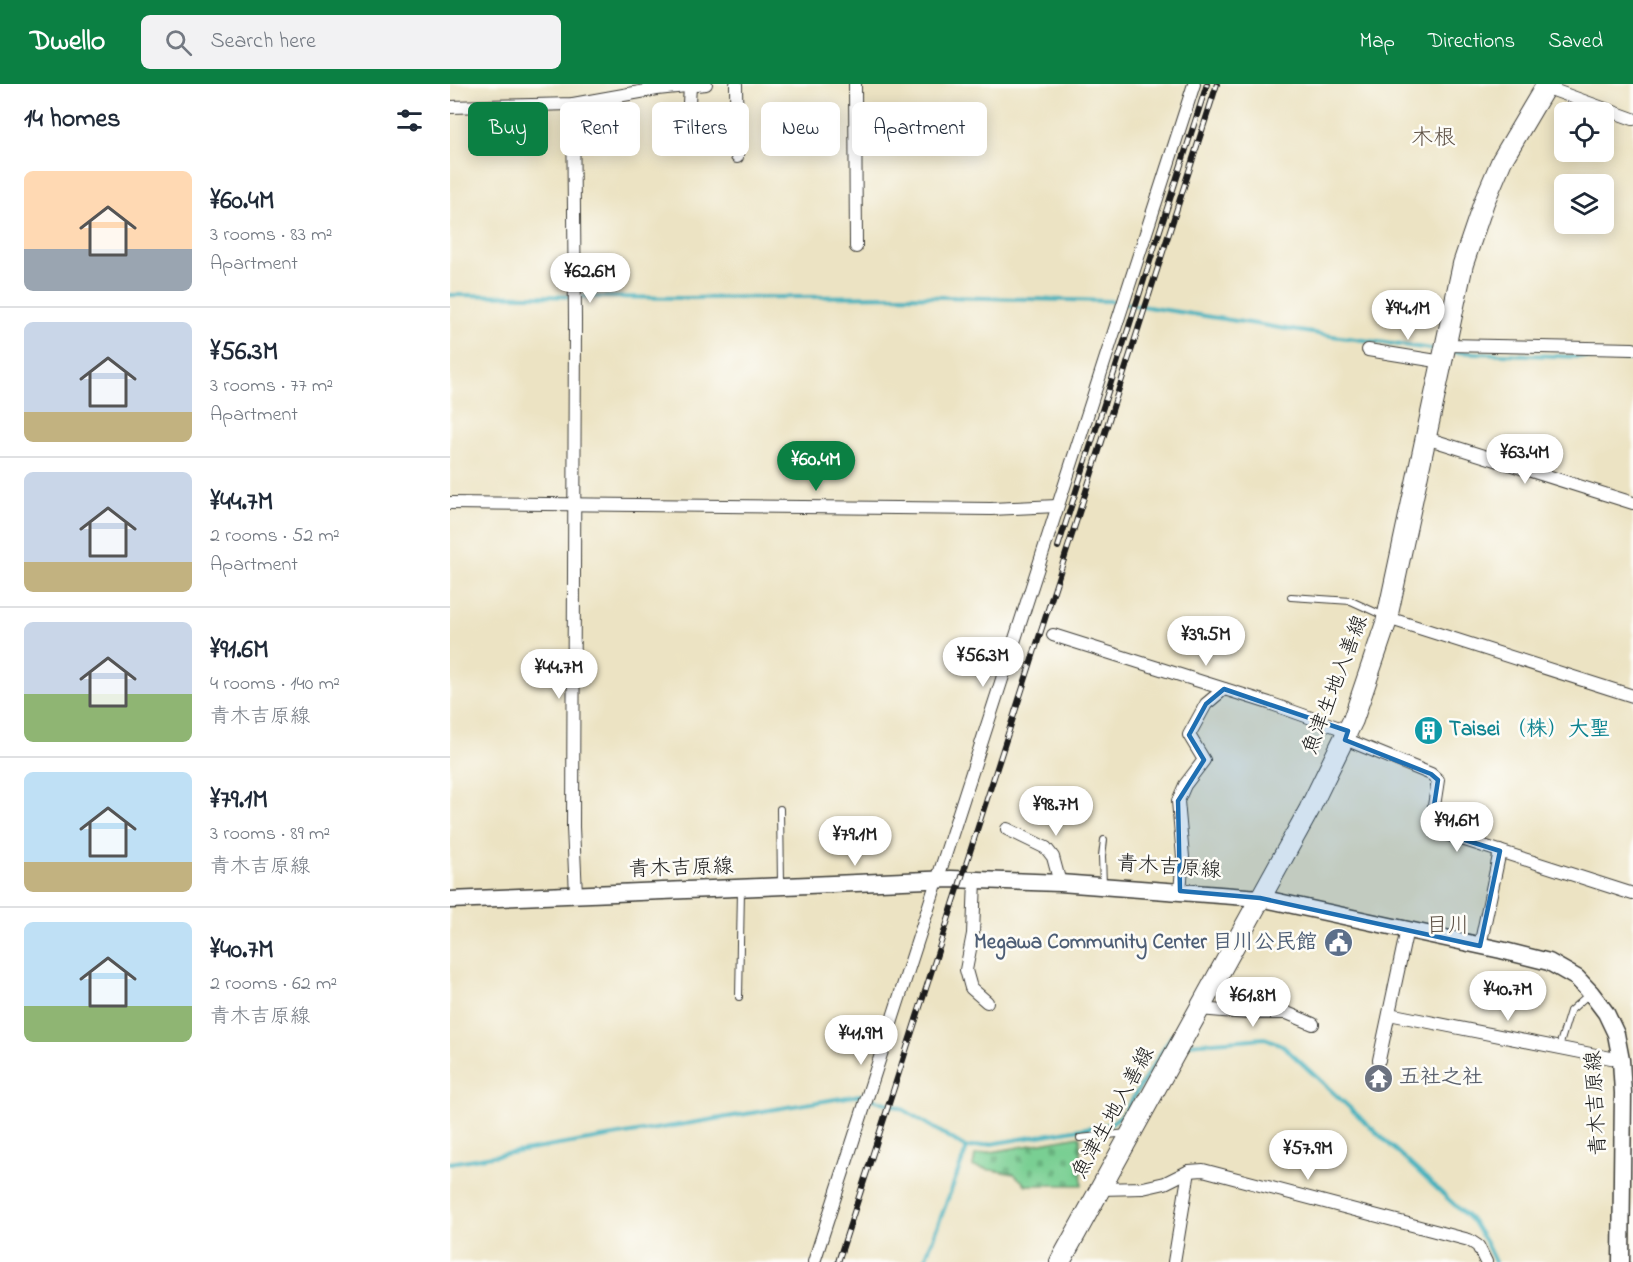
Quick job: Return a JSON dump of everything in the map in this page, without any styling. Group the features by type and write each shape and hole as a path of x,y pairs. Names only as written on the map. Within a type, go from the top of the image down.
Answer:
{"main road":[{"name":"魚津生地入善線","path":"1060,1262 1309,810 1347,735 1362,698 1388,618 1463,264 1484,202 1507,151 1546,86"},
{"name":"青木吉原線","path":"450,900 937,880 975,879 1060,883 1260,898 1549,962 1577,978 1591,993 1606,1013 1616,1034 1628,1119 1621,1262"}],"street":[{"path":"584,102 657,89 706,84"},
{"path":"736,84 737,157"},
{"path":"855,84 856,247"},
{"path":"814,1262 1194,84"},
{"path":"689,102 690,86"},
{"path":"1546,86 1633,119"},
{"path":"450,107 560,104"},
{"path":"573,156 575,503 573,827 576,895"},
{"path":"1368,350 1445,354 1633,349"},
{"path":"1426,438 1633,503"},
{"path":"450,503 991,509 1057,506"},
{"path":"1388,618 1633,696"},
{"path":"1053,635 1224,689 1347,735 1431,774 1438,780 1432,819 1440,832 1633,894"},
{"path":"1180,891 1183,857 1178,801 1185,786 1204,760 1189,735 1206,704 1224,689"},
{"path":"1007,829 1046,848 1053,857 1060,883"},
{"path":"1480,945 1500,851"},
{"path":"975,879 973,934 966,970 971,988 987,1002"},
{"path":"1380,1060 1407,929"},
{"path":"1199,1009 1246,1013 1287,1013 1312,1024"},
{"path":"1389,1014 1621,1060"},
{"path":"1100,1189 1143,1188 1165,1183 1189,1171 1203,1170 1220,1173 1469,1240 1478,1246 1486,1262"},
{"path":"1174,1262 1189,1171"}],"lane":[{"path":"1291,597 1351,601 1388,618"},
{"path":"780,809 782,887"},
{"path":"1103,886 1104,840"},
{"path":"739,997 741,889"},
{"path":"1559,1047 1570,1011 1591,993"},
{"path":"1080,1138 1131,1133"}],"highlighted area":[{"path":"1224,689 1348,731 1345,740 1431,774 1438,780 1432,819 1440,832 1500,851 1480,946 1260,898 1180,891 1178,801 1204,760 1189,735 1206,704"}],"green space":[{"path":"1080,1136 1082,1185 1026,1185 1014,1174 973,1167 975,1155"}],"waterway":[{"path":"450,295 683,298 903,296 1109,301 1325,335 1439,350"},
{"path":"1449,352 1633,359"},
{"path":"450,1163 860,1095 899,1107 967,1148 1110,1124 1123,1114 1172,1035 1178,1039"},
{"path":"1187,1044 1265,1038 1282,1045 1473,1222 1495,1262"},
{"path":"924,1262 967,1148"}],"railway":[{"path":"1058,547 1207,84"},
{"path":"838,1262 1217,84"}],"place":[{"name":"Taisei （株）大聖","path":"1428,730"},
{"name":"Megawa Community Center 目川公民館","path":"1338,943"},
{"name":"五社之社","path":"1378,1078"}],"district":[{"name":"木根","path":"1433,139"},
{"name":"目川","path":"1448,927"}]}
